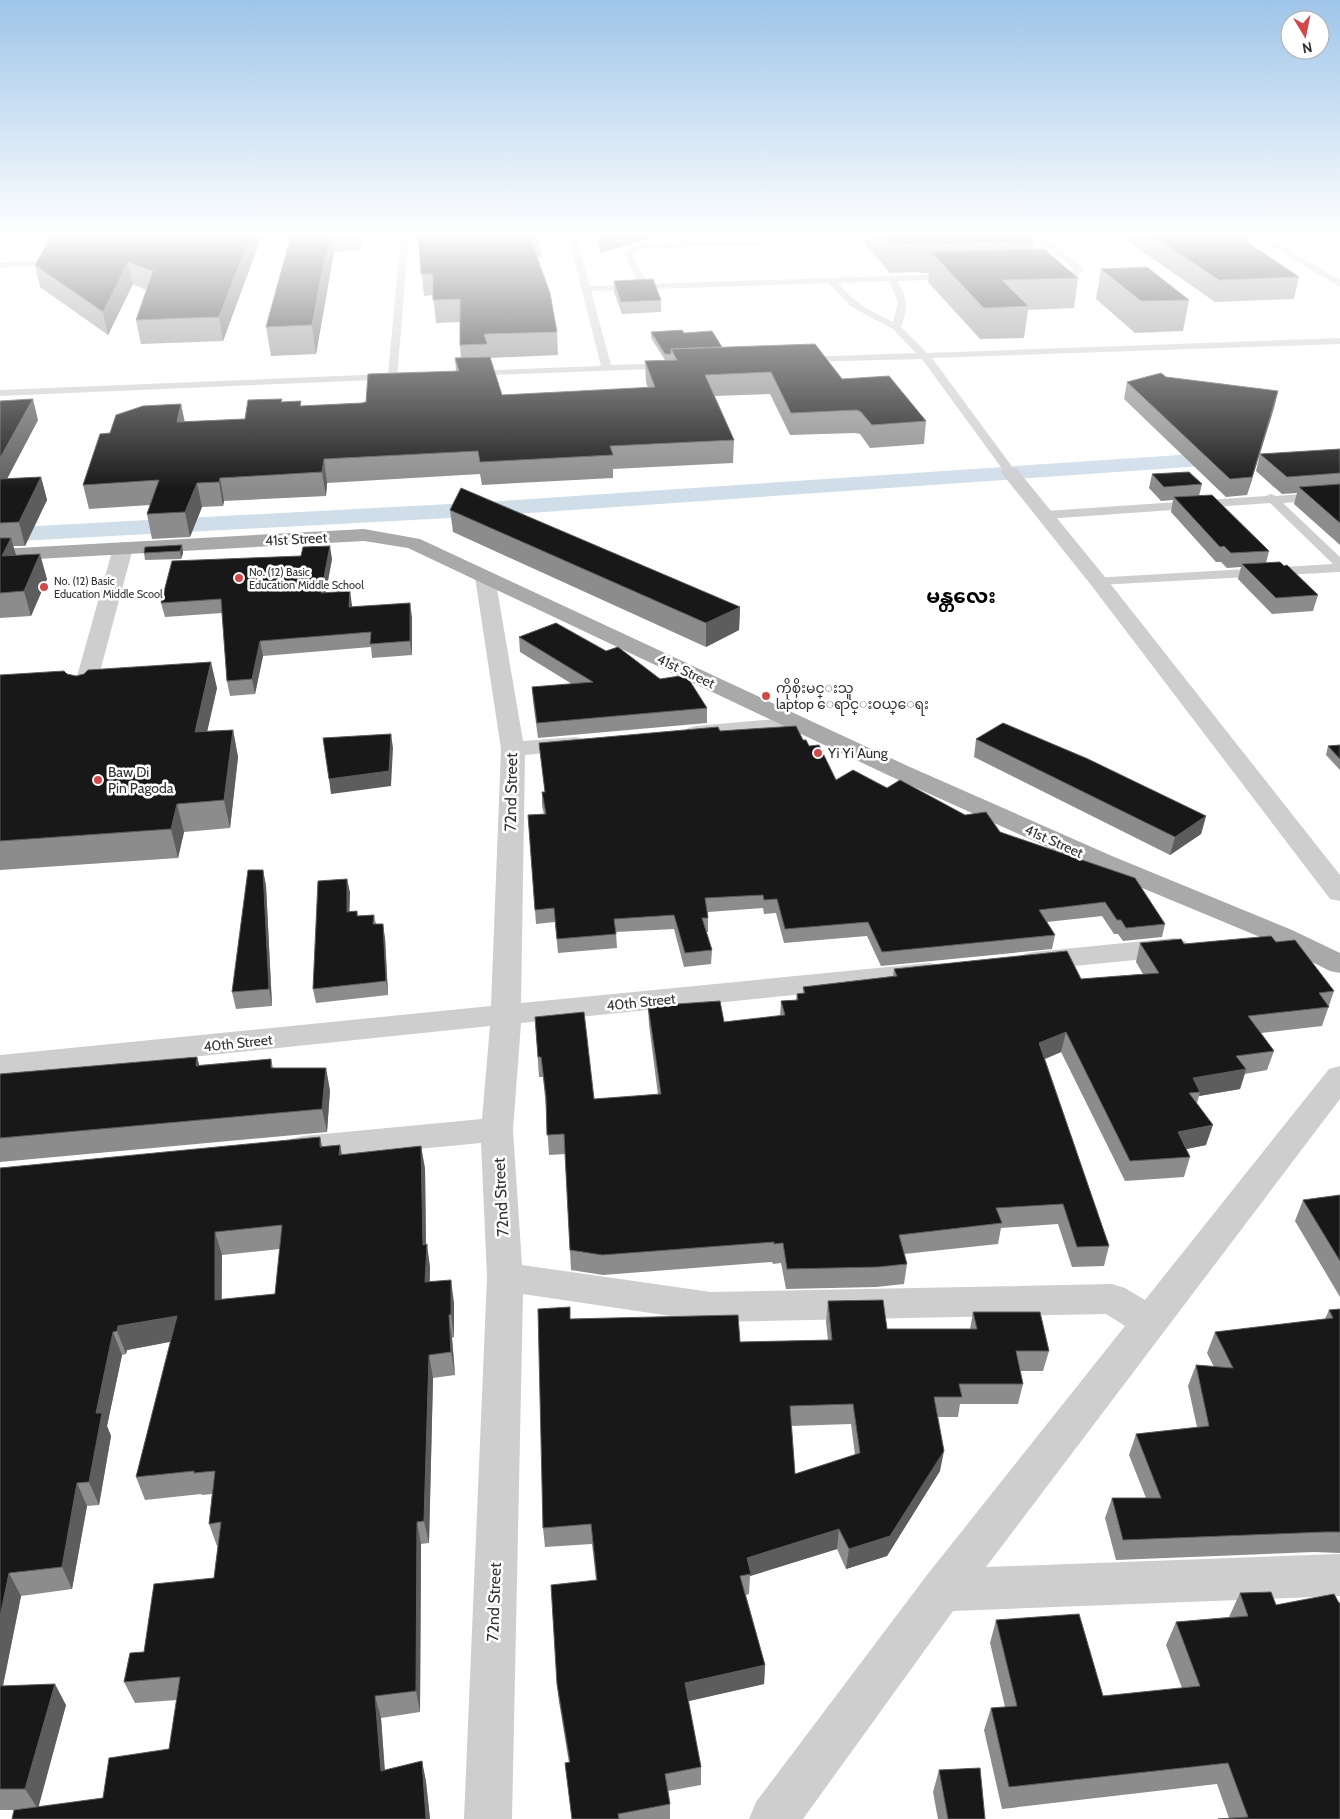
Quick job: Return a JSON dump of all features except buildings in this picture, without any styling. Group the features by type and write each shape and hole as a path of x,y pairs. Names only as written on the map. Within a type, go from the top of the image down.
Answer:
{"main road":[{"name":"41st Street","path":"0,555 364,535 413,543 799,724 1103,862 1282,936 1339,965"}],"street":[{"path":"1013,475 1098,581 1340,893"},
{"path":"84,694 123,548"},
{"name":"72nd Street","path":"485,577 513,749 506,1016 497,1130 504,1277 488,1819"},
{"path":"671,735 799,724"},
{"path":"513,749 602,741"},
{"path":"1004,964 1282,936"},
{"name":"40th Street","path":"0,1066 955,969"},
{"path":"772,1819 942,1590 1340,1077"},
{"path":"278,1150 497,1130"},
{"path":"504,1277 711,1307 1112,1300 1150,1322"},
{"path":"942,1590 1340,1575"}],"lane":[{"path":"0,393 398,377 401,320"},
{"path":"594,320 607,368"},
{"path":"883,320 896,326 924,355 1013,475"},
{"path":"896,326 899,320"},
{"path":"795,360 1340,341"},
{"path":"461,374 686,365"},
{"path":"1046,515 1271,498 1340,495"},
{"path":"1271,498 1340,566"},
{"path":"1098,581 1340,566"}],"waterway":[{"path":"0,535 487,509 1238,458"}],"place":[{"name":"No. (12) Basic Education Middle School","path":"239,578"},
{"name":"No. (12) Basic Education Middle Scool","path":"44,587"},
{"name":"ကိုစိုးမင္းသူ laptop ေရာင္းဝယ္ေရး","path":"766,696"},
{"name":"Yi Yi Aung","path":"818,753"},
{"name":"Baw Di Pin Pagoda","path":"98,780"}],"district":[{"name":"မန္တလေး","path":"961,596"}]}
